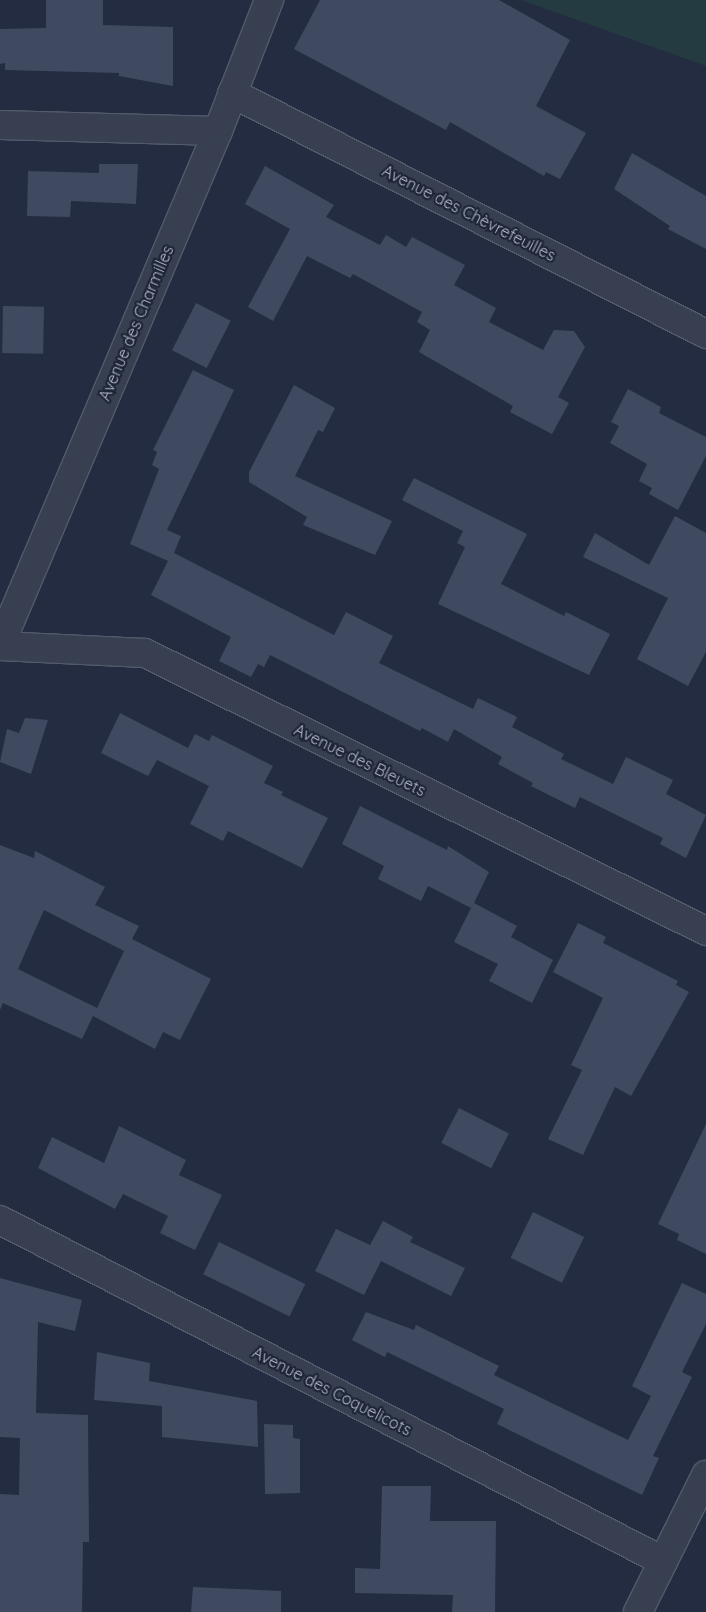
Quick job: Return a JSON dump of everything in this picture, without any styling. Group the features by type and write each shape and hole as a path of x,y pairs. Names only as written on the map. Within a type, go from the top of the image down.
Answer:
{"street":[{"name":"Avenue des Charmilles","path":"0,646 218,131 269,0"},
{"name":"Avenue des Chèvrefeuilles","path":"232,94 706,334"},
{"path":"0,125 218,131"},
{"name":"Avenue des Bleuets","path":"0,646 145,653 706,931"},
{"name":"Avenue des Coquelicots","path":"0,1220 663,1561"},
{"path":"638,1612 706,1475"}],"shaded area":[{"path":"521,0 706,0 706,66"}],"building":[{"path":"46,0 103,0 103,25 173,27 173,86 119,76 119,73 5,70 5,63 0,64 0,29 46,28"},
{"path":"320,0 499,0 570,40 536,106 586,133 560,179 546,172 544,176 450,122 446,130 294,49"},
{"path":"632,153 706,196 706,249 668,229 670,226 614,189"},
{"path":"99,164 138,164 136,204 71,201 70,217 27,216 28,171 99,173"},
{"path":"265,166 334,205 326,217 380,245 386,235 406,247 412,237 465,265 454,285 496,308 489,322 543,350 554,330 574,331 585,347 558,397 569,403 552,434 510,412 513,406 419,352 430,330 417,322 422,312 353,274 350,278 307,256 273,321 248,307 290,229 245,204"},
{"path":"196,303 231,321 207,368 172,350"},
{"path":"3,306 44,307 43,354 2,353"},
{"path":"193,370 234,390 167,530 181,536 174,553 334,635 346,612 393,636 379,663 473,709 478,698 517,717 512,727 564,754 561,759 613,784 626,757 673,780 666,794 706,815 686,858 660,844 663,838 580,797 575,808 531,786 533,783 498,764 502,757 454,729 448,742 422,728 420,731 270,655 264,667 258,664 251,677 219,661 231,637 151,595 168,561 130,544 159,469 152,465 157,452 153,450"},
{"path":"294,385 335,408 323,432 318,430 295,476 392,521 375,555 303,525 307,517 249,482 249,472"},
{"path":"628,389 661,407 659,413 706,437 706,456 678,510 649,494 652,488 639,481 647,464 610,443 619,426 611,422"},
{"path":"414,478 527,534 501,584 564,616 566,612 610,634 589,675 438,604 465,547 457,543 463,531 402,500"},
{"path":"675,516 706,533 706,652 688,686 637,659 668,598 583,557 595,533 649,565"},
{"path":"120,713 188,748 195,734 209,741 212,735 273,766 264,783 283,792 281,795 328,818 302,868 228,831 223,841 190,824 209,786 157,760 148,776 101,753"},
{"path":"25,718 48,720 31,774 0,762 7,729 19,733"},
{"path":"360,806 447,850 448,846 489,872 474,903 517,926 511,937 553,960 532,1003 489,981 498,964 454,942 471,908 428,886 421,901 378,879 384,866 342,844"},
{"path":"0,845 34,858 35,851 105,887 95,905 139,926 132,939 211,979 180,1040 163,1032 155,1049 93,1016 82,1039 3,1003 0,1010","holes":["44,910 124,951 97,1008 18,969"]},
{"path":"578,923 606,937 603,943 678,981 676,985 689,992 631,1096 615,1087 583,1155 548,1139 582,1070 571,1065 603,998 553,972"},
{"path":"459,1108 509,1133 491,1168 441,1143"},
{"path":"706,1124 706,1254 677,1240 679,1234 658,1224"},
{"path":"119,1126 186,1160 179,1175 222,1195 195,1250 160,1233 168,1216 123,1194 115,1209 38,1168 52,1137 104,1163"},
{"path":"533,1212 584,1237 562,1283 511,1258"},
{"path":"383,1221 413,1237 410,1242 465,1268 451,1296 381,1261 364,1295 315,1271 336,1229 370,1245"},
{"path":"219,1242 305,1284 290,1316 203,1274"},
{"path":"0,1278 82,1300 75,1331 38,1322 36,1413 88,1415 89,1542 83,1542 82,1612 0,1612 0,1494 19,1495 20,1438 0,1437"},
{"path":"682,1283 706,1294 706,1324 682,1372 692,1377 653,1456 659,1458 642,1495 497,1424 504,1409 387,1352 385,1357 352,1340 366,1312 414,1330 416,1325 499,1366 494,1375 628,1440 651,1396 632,1386"},
{"path":"97,1352 150,1363 149,1381 257,1401 258,1447 162,1437 162,1406 94,1400"},
{"path":"264,1424 293,1425 293,1438 300,1439 300,1493 265,1494"},
{"path":"382,1486 431,1486 430,1521 496,1521 495,1612 452,1612 453,1595 355,1593 355,1568 380,1569"},
{"path":"193,1587 281,1591 281,1612 191,1612"}]}
